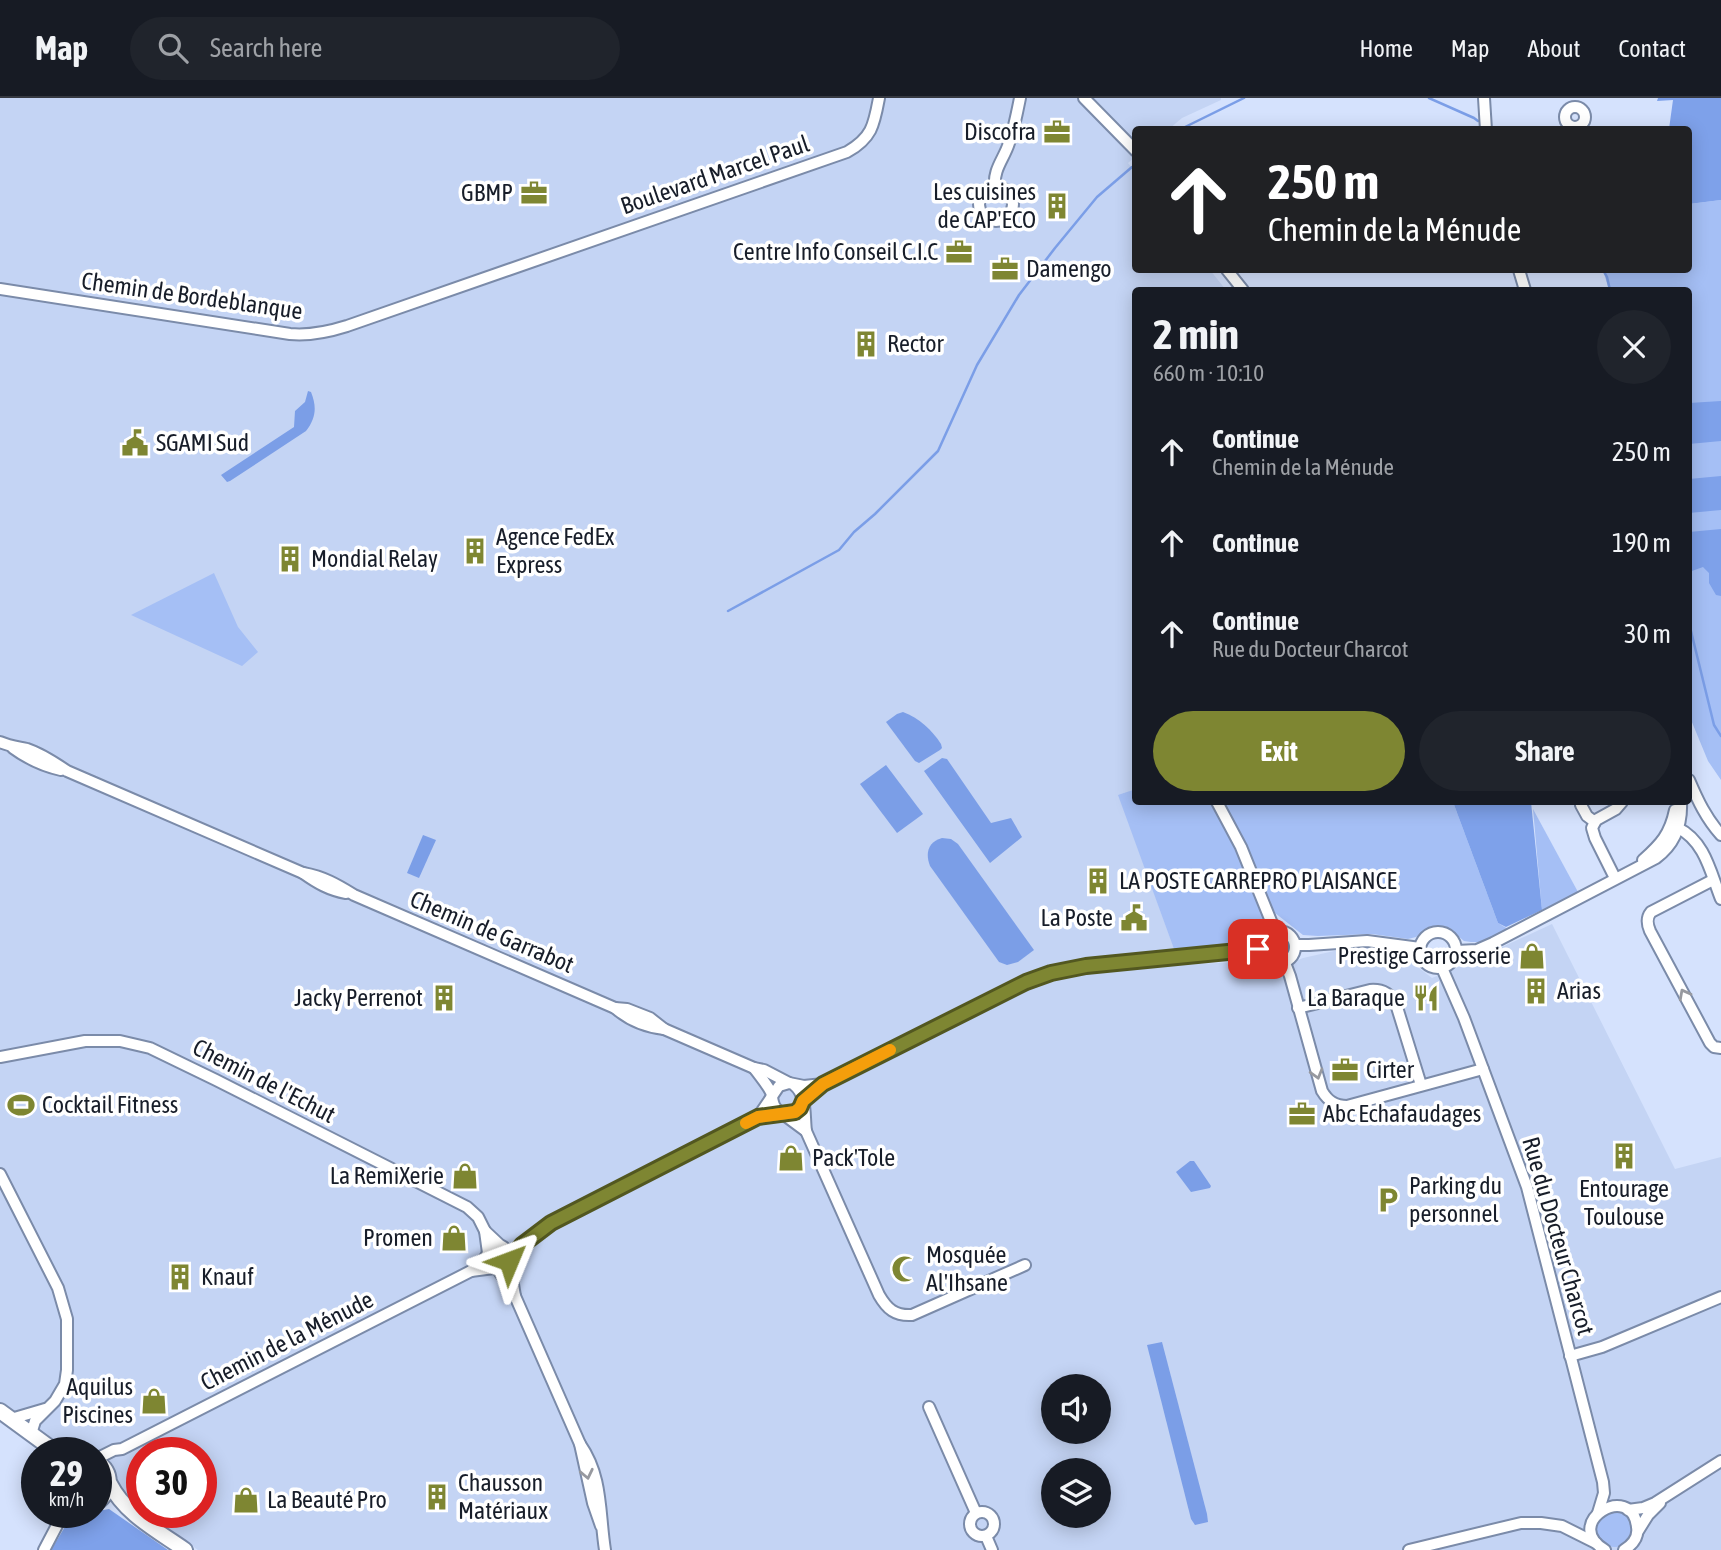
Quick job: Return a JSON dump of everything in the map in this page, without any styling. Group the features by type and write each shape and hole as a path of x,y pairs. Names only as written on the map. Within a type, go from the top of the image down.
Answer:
{"main road":[{"path":"4,1417 35,1437"},
{"path":"4,1417 25,1437"},
{"path":"112,1486 117,1497 126,1506"},
{"path":"154,1528 185,1550"}],"street":[{"name":"Boulevard Marcel Paul","path":"535,261 847,152 868,135 876,117 879,98"},
{"path":"995,187 996,169 1007,151 1020,98"},
{"path":"1084,98 1132,147"},
{"path":"1484,98 1486,126"},
{"name":"Chemin de Bordeblanque","path":"0,289 307,335 338,329 535,261"},
{"path":"1229,273 1241,287"},
{"name":"Chemin de Garrabot","path":"5,744 48,758 67,771 303,873 327,888 352,894 615,1008 627,1009 650,1018 664,1029 792,1084"},
{"path":"1692,787 1701,808 1721,835"},
{"path":"1219,805 1241,847 1275,932"},
{"path":"1581,805 1587,816 1595,822"},
{"path":"1615,878 1592,828 1595,822 1619,805"},
{"path":"1455,951 1485,947 1661,855 1672,841 1678,805"},
{"path":"1636,867 1676,824"},
{"path":"1676,824 1699,845 1721,899"},
{"path":"1713,880 1651,912 1647,921 1710,1043 1721,1048"},
{"path":"1275,932 1286,932 1296,945 1292,957 1285,963 1271,961 1263,949 1265,940 1275,932"},
{"path":"1443,933 1450,937 1455,951 1454,959 1449,964 1434,968 1426,964 1421,957 1420,948 1428,935 1443,933"},
{"path":"1296,945 1367,941 1420,948"},
{"path":"506,1254 551,1223 758,1117 795,1112 803,1101 823,1084 1026,982 1051,973 1086,966 1263,949"},
{"path":"1285,963 1322,1091 1332,1103 1347,1107 1483,1069"},
{"name":"Rue du Docteur Charcot","path":"1442,968 1464,1018 1527,1187 1603,1482 1604,1493 1591,1530 1600,1546"},
{"path":"1298,1008 1370,990 1385,992 1396,1004 1421,1085"},
{"name":"Chemin de l'Echut","path":"0,1057 85,1041 120,1041 150,1048 467,1207 506,1254"},
{"path":"754,1068 773,1095 774,1106 778,1111 806,1131"},
{"path":"792,1084 802,1093 806,1131 887,1308 902,1315 912,1315 1025,1265"},
{"path":"758,1117 779,1086 823,1084"},
{"path":"0,1174 58,1289 68,1330 66,1378 59,1395 35,1421 31,1434"},
{"path":"485,1231 489,1264 496,1268 515,1296 580,1444 588,1456 600,1503 605,1550"},
{"path":"488,1254 494,1247 506,1254 515,1296"},
{"name":"Chemin de la Ménude","path":"112,1452 471,1271 488,1254"},
{"path":"496,1268 505,1266 506,1254"},
{"name":"Chemin de la Ménude","path":"471,1271 496,1268"},
{"path":"1570,1356 1602,1347 1721,1297"},
{"path":"929,1407 976,1513"},
{"path":"4,1417 45,1409"},
{"path":"112,1470 122,1449"},
{"path":"1628,1548 1648,1515 1664,1498 1674,1489 1721,1461"},
{"name":"Rue du Docteur Charcot","path":"1603,1482 1613,1497 1635,1518 1637,1532"},
{"path":"1409,1550 1521,1523 1562,1526 1583,1523 1609,1507 1626,1509 1647,1506 1664,1498"},
{"path":"984,1512 993,1520 992,1531 986,1536 975,1535 970,1530 971,1519 976,1513 984,1512"},
{"path":"1562,1526 1600,1546"},
{"path":"44,1550 56,1528"},
{"path":"986,1536 992,1550"}],"shaded area":[{"path":"0,98 1221,98 1182,118 1173,126 1132,126 1132,160 1128,163 1132,168 1132,273 1212,273 1224,287 1132,287 1132,791 1119,796 1180,965 1256,961 1271,971 1303,958 1343,949 1362,948 1397,955 1410,961 1432,978 1552,924 1675,1169 1721,1157 1721,1550 198,1550 168,1528 217,1528 217,1437 126,1437 126,1498 112,1488 112,1437 43,1437 0,1403"},
{"path":"1658,98 1721,98 1721,200 1692,204 1692,126 1669,126 1673,100 1657,101"},
{"path":"1721,200 1721,780 1708,761 1692,722 1692,287 1608,287 1604,273 1692,273 1692,204"},
{"path":"308,391 311,392 315,408 312,422 306,431 227,482 221,475 294,427 295,411 305,402"},
{"path":"1721,401 1721,441 1692,444 1692,403"},
{"path":"1721,476 1721,510 1692,513 1692,479"},
{"path":"1721,529 1721,596 1716,595 1709,583 1709,573 1703,567 1692,571 1692,532"},
{"path":"214,573 238,627 258,652 242,666 131,615"},
{"path":"903,712 925,725 941,744 940,750 919,763 886,722"},
{"path":"942,758 947,759 991,823 1011,818 1022,837 990,863 924,771"},
{"path":"886,765 923,814 897,833 860,784"},
{"path":"1132,790 1132,805 1214,805 1246,871 1263,918 1258,936 1242,942 1174,949 1118,795"},
{"path":"1223,805 1454,805 1498,923 1508,929 1481,942 1464,941 1452,931 1436,926 1408,939 1372,934 1303,935 1275,913"},
{"path":"1454,805 1531,805 1542,910 1506,927 1498,923"},
{"path":"1533,809 1578,892 1542,910"},
{"path":"423,835 436,840 419,878 407,873"},
{"path":"942,838 951,839 958,844 1034,950 1018,962 1007,965 999,962 930,866 929,849 934,842"},
{"path":"1194,1161 1210,1188 1191,1192 1176,1172"},
{"path":"1162,1342 1207,1514 1208,1522 1195,1525 1191,1519 1147,1345"},
{"path":"112,1511 126,1521 126,1528 136,1528 168,1550 51,1550 64,1528 112,1528"},
{"path":"1615,1511 1628,1516 1633,1529 1628,1542 1615,1547 1602,1542 1597,1529 1602,1516"}],"waterway":[{"path":"1187,126 1244,98"},
{"path":"1429,98 1478,121"},
{"path":"728,611 839,550 854,532 938,451 977,365 1019,295 1097,197 1132,167"},
{"path":"1605,273 1609,287"},
{"path":"1692,635 1714,725 1721,736"}],"slow traffic":[{"path":"746,1123 758,1117 795,1112 803,1101 823,1084 890,1050"}],"place":[{"name":"Discofra","path":"1057,132"},
{"name":"GBMP","path":"534,193"},
{"name":"Les cuisines de CAP'ECO","path":"1057,206"},
{"name":"Centre Info Conseil C.I.C","path":"959,252"},
{"name":"Damengo","path":"1005,269"},
{"name":"Rector","path":"866,344"},
{"name":"SGAMI Sud","path":"135,443"},
{"name":"Agence FedEx Express","path":"475,551"},
{"name":"Mondial Relay","path":"290,559"},
{"name":"LA POSTE CARREPRO PLAISANCE","path":"1098,881"},
{"name":"La Poste","path":"1134,918"},
{"name":"Prestige Carrosserie","path":"1532,956"},
{"name":"Arias","path":"1536,991"},
{"name":"Jacky Perrenot","path":"444,998"},
{"name":"La Baraque","path":"1426,998"},
{"name":"Cirter","path":"1345,1070"},
{"name":"Cocktail Fitness","path":"21,1105"},
{"name":"Abc Echafaudages","path":"1302,1114"},
{"name":"Entourage Toulouse","path":"1624,1156"},
{"name":"Pack'Tole","path":"791,1158"},
{"name":"La RemiXerie","path":"465,1176"},
{"name":"Parking du personnel","path":"1388,1200"},
{"name":"Promen","path":"454,1238"},
{"name":"Mosquée Al'Ihsane","path":"905,1269"},
{"name":"Knauf","path":"180,1277"},
{"name":"Aquilus Piscines","path":"154,1401"},
{"name":"Chausson Matériaux","path":"437,1497"},
{"name":"La Beauté Pro","path":"246,1500"}],"route":[{"path":"509,1261 522,1245 551,1223 758,1117 795,1112 803,1101 823,1084 1026,982 1051,973 1086,966 1258,949"}]}
